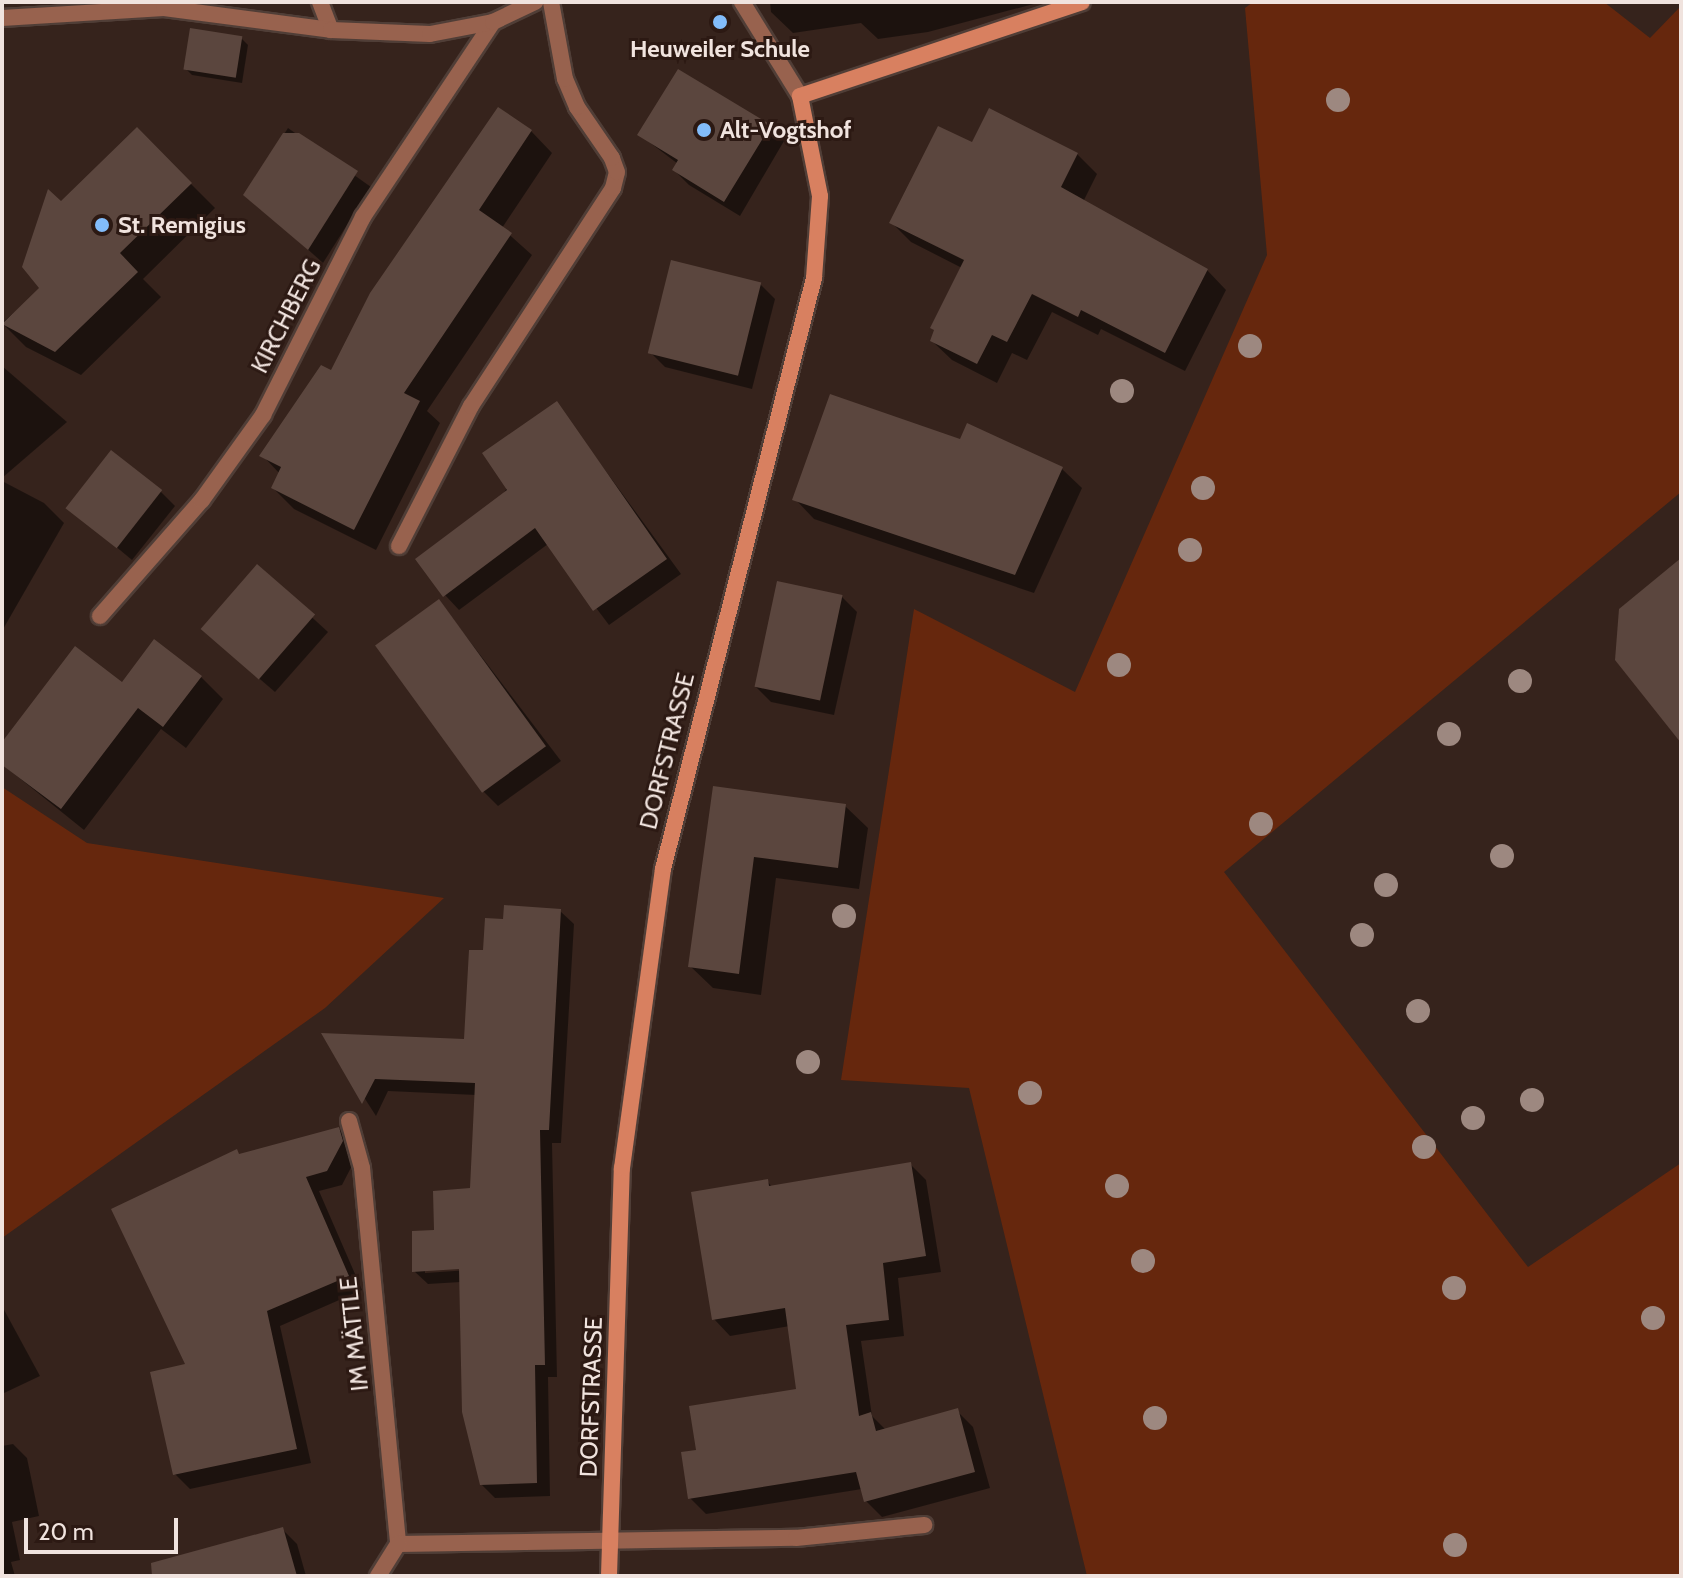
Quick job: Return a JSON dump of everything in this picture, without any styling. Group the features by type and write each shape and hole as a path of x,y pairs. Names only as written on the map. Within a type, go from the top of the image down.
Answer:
{"street":[{"path":"320,2 331,30"},
{"path":"2,18 164,8 331,30 430,34 493,22 535,2"},
{"path":"399,546 471,406 613,188 617,172 612,158 577,107 565,79 551,2"},
{"name":"DORFSTRASSE","path":"609,1576 622,1168 663,869 814,278 820,196 800,96 742,2"},
{"path":"800,96 1082,2"},
{"name":"KIRCHBERG","path":"100,616 202,500 263,415 363,217 493,22"},
{"name":"IM MÄTTLE","path":"349,1121 362,1168 398,1544"},
{"path":"378,1576 398,1544 796,1538 924,1525"}],"shaded area":[{"path":"1253,2 1604,2 1650,38 1681,6 1681,492 1224,872 1528,1267 1681,1163 1681,1576 1087,1576 969,1088 841,1080 914,609 1075,692 1267,255 1245,8"},
{"path":"2,787 87,843 444,898 325,1008 2,1238"}],"building":[{"path":"190,28 242,36 236,78 183,69"},
{"name":"Alt-Vogtshof","path":"678,69 771,125 724,202 672,170 678,160 637,135"},
{"path":"498,107 532,130 479,210 512,233 404,393 420,401 354,530 271,488 281,467 259,456 321,365 331,370 370,293"},
{"path":"989,108 1078,153 1061,187 1208,269 1165,353 1081,310 1078,317 1032,294 1007,342 992,335 977,364 930,341 934,330 930,328 964,260 889,223 938,126 972,142"},
{"path":"137,127 192,183 120,253 138,272 55,352 2,324 39,288 22,267 48,189 61,201"},
{"path":"283,133 299,133 358,171 308,250 243,195"},
{"path":"671,260 761,282 738,376 648,353"},
{"path":"830,394 960,439 967,423 1063,467 1015,575 792,500"},
{"path":"557,401 667,559 593,611 535,528 443,597 415,559 507,490 482,453"},
{"path":"111,450 162,490 117,548 65,508"},
{"path":"1681,558 1681,743 1615,660 1619,609"},
{"path":"257,564 315,615 259,679 201,629"},
{"path":"777,581 843,595 820,701 755,687"},
{"path":"439,599 546,746 482,793 375,645"},
{"path":"154,639 202,676 163,727 138,708 61,809 2,765 2,742 75,646 122,682"},
{"path":"713,786 846,804 838,868 754,857 739,974 688,967"},
{"path":"504,905 561,909 549,1130 540,1130 545,1365 535,1365 537,1483 480,1485 462,1412 459,1269 412,1272 412,1231 434,1230 433,1191 470,1188 475,1083 375,1079 362,1104 321,1033 464,1039 469,950 483,950 485,918 503,919"},
{"path":"339,1127 343,1141 327,1171 306,1177 349,1276 267,1311 297,1449 173,1475 150,1372 185,1364 111,1209 237,1149 239,1154"},
{"path":"911,1162 926,1256 883,1263 889,1320 846,1325 859,1416 871,1412 876,1431 958,1408 975,1472 864,1502 856,1472 688,1499 681,1452 696,1450 689,1406 796,1389 785,1308 712,1320 691,1192 768,1179 769,1186"},
{"path":"283,1527 297,1576 152,1576 151,1563"}],"place":[{"name":"Heuweiler Schule","path":"720,22"},
{"name":"Alt-Vogtshof","path":"704,130"},
{"name":"St. Remigius","path":"102,225"}]}
